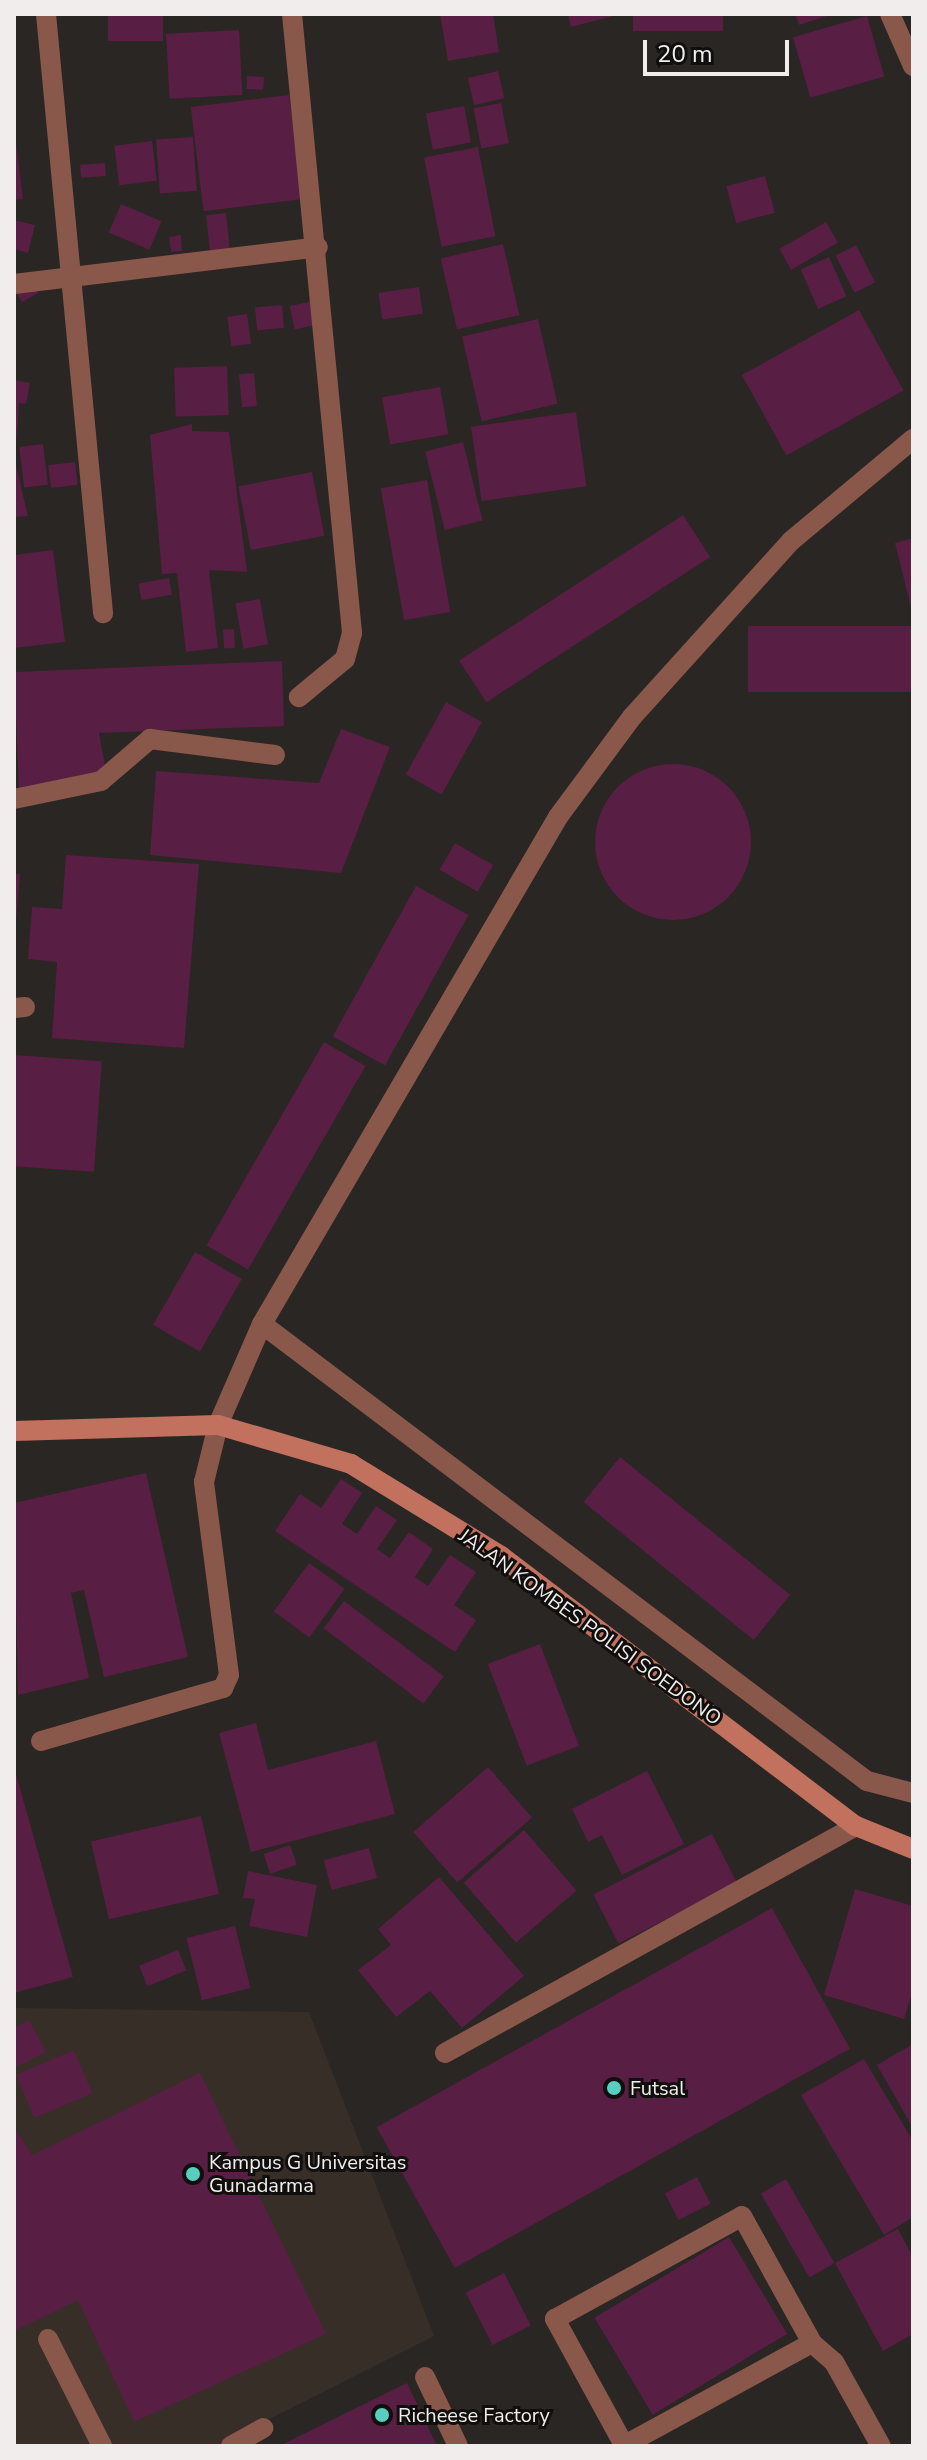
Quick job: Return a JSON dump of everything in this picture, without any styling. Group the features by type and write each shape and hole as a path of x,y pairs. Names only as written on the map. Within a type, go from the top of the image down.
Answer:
{"street":[{"path":"46,14 68,277 103,613"},
{"path":"292,14 318,247 352,633 345,659 299,697"},
{"path":"890,14 913,66"},
{"path":"14,284 318,247"},
{"path":"41,1741 223,1688 229,1675 204,1482 218,1425 262,1324 558,817 632,717 791,541 913,439"},
{"path":"14,799 101,781 150,739 275,755"},
{"path":"262,1324 867,1781 913,1793"},
{"name":"JALAN KOMBES POLISI SOEDONO","path":"14,1431 218,1425 351,1464 501,1556 856,1826 913,1849"},
{"path":"445,2053 856,1826"},
{"path":"812,2343 623,2445 555,2319 742,2216 812,2343 834,2362 881,2446"},
{"path":"48,2339 102,2446"},
{"path":"425,2377 458,2446"},
{"path":"231,2446 263,2428"}],"shaded area":[{"name":"Kampus G Universitas Gunadarma","path":"14,2008 309,2012 434,2336 216,2446 14,2446"}],"building":[{"path":"108,14 163,14 163,41 108,41"},
{"path":"440,14 493,14 499,52 448,61"},
{"path":"568,14 617,14 617,15 571,27"},
{"path":"633,14 723,14 723,31 633,31"},
{"path":"795,14 830,14 830,15 799,25"},
{"path":"867,16 884,77 810,98 793,37"},
{"path":"239,30 242,95 170,99 166,34"},
{"path":"498,71 504,98 474,105 468,78"},
{"path":"247,76 264,77 263,90 246,89"},
{"path":"289,95 302,199 204,211 191,107"},
{"path":"501,103 509,143 481,149 474,108"},
{"path":"464,106 471,142 433,150 426,113"},
{"path":"14,126 23,199 14,200"},
{"path":"193,137 197,191 160,193 156,140"},
{"path":"152,141 157,181 119,185 114,146"},
{"path":"478,147 495,236 441,247 424,157"},
{"path":"105,163 106,176 81,178 80,165"},
{"path":"765,176 775,213 736,223 726,186"},
{"path":"121,204 162,221 149,250 109,233"},
{"path":"226,213 230,249 210,251 206,215"},
{"path":"14,220 35,225 28,253 14,249"},
{"path":"826,222 838,243 791,270 779,249"},
{"path":"181,235 182,251 171,252 169,237"},
{"path":"503,244 519,315 457,330 441,258"},
{"path":"856,245 875,282 855,293 836,255"},
{"path":"829,257 846,296 818,309 801,270"},
{"path":"34,286 38,293 22,302 17,294"},
{"path":"419,287 423,314 382,319 378,293"},
{"path":"318,300 323,323 295,330 290,306"},
{"path":"282,305 284,328 257,330 255,307"},
{"path":"859,310 904,390 786,455 742,375"},
{"path":"247,314 251,344 231,346 227,317"},
{"path":"538,319 558,404 482,421 462,337"},
{"path":"227,366 229,415 176,417 174,368"},
{"path":"254,373 257,406 242,407 239,374"},
{"path":"14,380 30,383 26,404 19,403 17,445"},
{"path":"440,387 448,434 390,445 382,397"},
{"path":"576,412 586,486 481,501 471,427"},
{"path":"192,424 192,431 229,432 247,572 209,570 218,648 186,652 177,573 162,574 150,435"},
{"path":"463,442 483,521 445,530 425,451"},
{"path":"43,444 48,485 24,488 19,447"},
{"path":"75,462 78,485 51,488 48,465"},
{"path":"16,465 28,516 14,517"},
{"path":"312,472 324,536 251,550 238,486"},
{"path":"427,480 450,612 404,620 381,488"},
{"path":"683,515 710,557 486,702 459,660"},
{"path":"913,538 913,611 912,611 895,543"},
{"path":"53,550 65,642 14,648 14,555"},
{"path":"169,578 172,595 141,600 138,583"},
{"path":"260,599 268,644 243,649 235,603"},
{"path":"748,626 913,626 913,692 748,692"},
{"path":"234,629 235,648 224,649 223,630"},
{"path":"282,661 284,726 99,733 106,771 19,790 14,672"},
{"path":"446,702 482,722 442,794 406,775"},
{"path":"341,729 390,747 341,873 150,855 156,771 319,783"},
{"path":"673,764 703,770 728,787 745,812 751,842 745,872 728,897 703,914 673,920 643,914 618,897 601,872 595,842 601,812 618,787 643,770"},
{"path":"455,843 493,865 478,892 440,870"},
{"path":"66,855 199,864 184,1048 52,1038 57,962 28,959 32,907 62,909"},
{"path":"14,874 20,874 16,922 14,922"},
{"path":"416,886 468,915 385,1066 333,1036"},
{"path":"324,1042 366,1066 248,1270 206,1246"},
{"path":"14,1055 102,1061 94,1172 14,1166"},
{"path":"195,1252 242,1279 200,1352 153,1325"},
{"path":"620,1457 790,1595 754,1640 583,1502"},
{"path":"146,1473 188,1657 104,1677 84,1590 71,1593 89,1678 18,1695 14,1503"},
{"path":"341,1479 362,1493 342,1524 357,1534 376,1506 397,1520 377,1549 390,1558 409,1532 433,1549 415,1577 428,1586 450,1555 476,1572 454,1605 476,1620 455,1652 275,1531 300,1494 321,1508"},
{"path":"309,1563 345,1589 309,1637 274,1612"},
{"path":"344,1601 444,1676 423,1703 324,1628"},
{"path":"540,1644 579,1746 527,1766 488,1664"},
{"path":"256,1723 268,1770 376,1741 395,1814 251,1852 219,1733"},
{"path":"14,1767 73,1977 14,1993"},
{"path":"488,1767 532,1818 457,1883 413,1832"},
{"path":"647,1771 684,1844 622,1875 602,1835 588,1842 572,1809"},
{"path":"201,1816 219,1894 109,1919 91,1841"},
{"path":"524,1830 576,1890 516,1943 464,1882"},
{"path":"712,1834 737,1883 618,1943 593,1894"},
{"path":"290,1845 297,1865 270,1874 264,1854"},
{"path":"369,1848 377,1878 332,1890 324,1860"},
{"path":"248,1871 317,1885 307,1937 249,1926 255,1899 243,1898"},
{"path":"439,1877 524,1976 462,2028 430,1991 396,2017 358,1970 391,1945 378,1929"},
{"path":"855,1889 913,1906 913,1990 904,2019 824,1995"},
{"name":"Futsal","path":"772,1908 850,2049 455,2268 377,2127"},
{"path":"235,1926 250,1988 202,2000 186,1938"},
{"path":"178,1950 186,1970 147,1986 139,1966"},
{"path":"29,2020 46,2052 14,2068 14,2028"},
{"path":"913,2044 913,2128 877,2065"},
{"path":"74,2050 92,2093 34,2118 16,2075"},
{"path":"864,2059 913,2141 913,2217 884,2235 801,2095"},
{"path":"200,2073 326,2334 134,2422 78,2300 14,2331 14,2127 32,2155"},
{"path":"697,2177 711,2204 679,2220 665,2193"},
{"path":"786,2179 834,2263 809,2278 761,2194"},
{"path":"898,2229 913,2257 913,2334 883,2351 835,2263"},
{"path":"729,2237 787,2334 653,2415 594,2318"},
{"path":"504,2273 531,2326 492,2345 466,2293"},
{"name":"Richeese Factory","path":"407,2383 437,2446 279,2446"}],"place":[{"name":"Futsal","path":"614,2088"},
{"name":"Kampus G Universitas Gunadarma","path":"193,2174"},
{"name":"Richeese Factory","path":"382,2415"}]}
